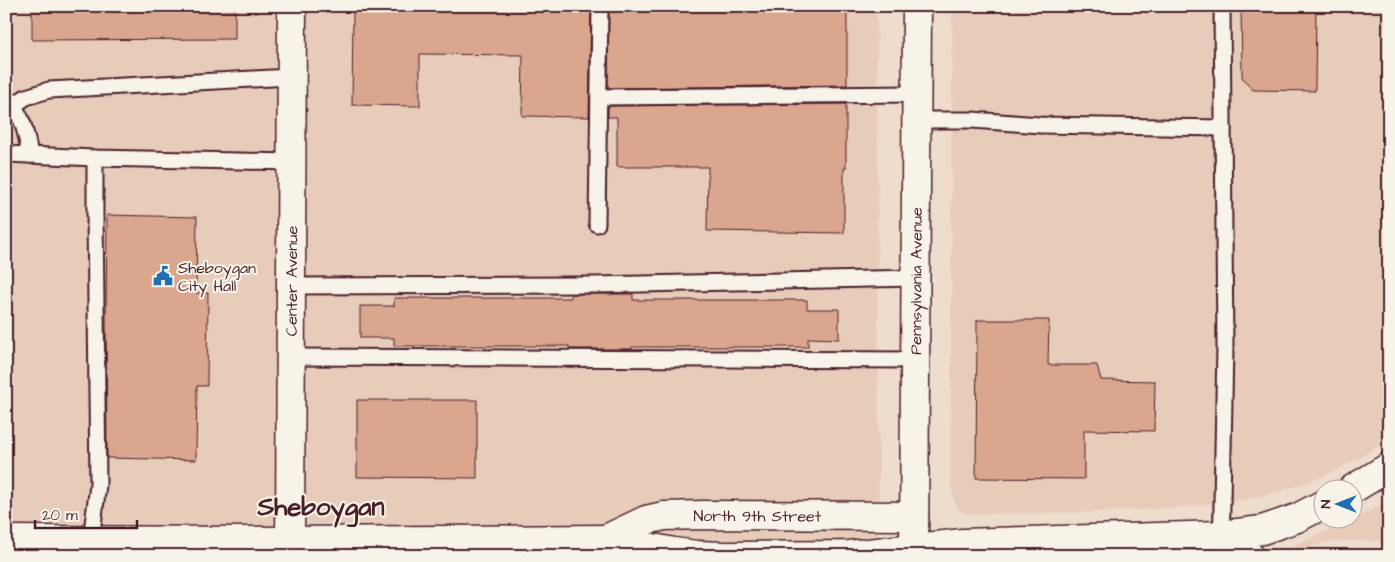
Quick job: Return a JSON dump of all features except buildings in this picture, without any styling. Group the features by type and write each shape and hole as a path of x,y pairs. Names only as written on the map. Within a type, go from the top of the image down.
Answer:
{"street":[{"name":"Center Avenue","path":"290,549 292,6"},
{"name":"Pennsylvania Avenue","path":"914,552 917,6"},
{"path":"1362,483 1389,467"},
{"path":"1221,545 1297,518 1312,510"},
{"name":"North 9th Street","path":"606,539 646,520 664,516 914,516"},
{"name":"North 9th Street","path":"6,540 91,540 290,549 606,539 689,555 725,556"},
{"path":"730,556 914,552 963,542 1221,545 1250,556"}],"lane":[{"path":"597,224 600,6"},
{"path":"1221,545 1225,347 1222,6"},
{"path":"30,155 24,124 10,101 48,90 291,77"},
{"path":"599,97 916,107 972,120 1040,125 1223,128"},
{"path":"6,154 95,158 291,162"},
{"path":"91,540 98,485 95,158"},
{"path":"290,286 594,285 916,278"},
{"path":"290,357 915,360"}],"shaded area":[{"path":"6,6 877,6 879,556 6,556"},
{"path":"952,6 1389,6 1389,439 1331,473 1294,487 1248,499 1187,507 1101,512 966,514 958,509 953,499 951,484"},
{"path":"1389,500 1389,541 1331,541 1298,550 1293,549 1296,544 1329,530 1362,530 1362,515"}],"place":[{"name":"Sheboygan City Hall","path":"163,276"}],"district":[{"name":"Sheboygan","path":"321,506"}]}
